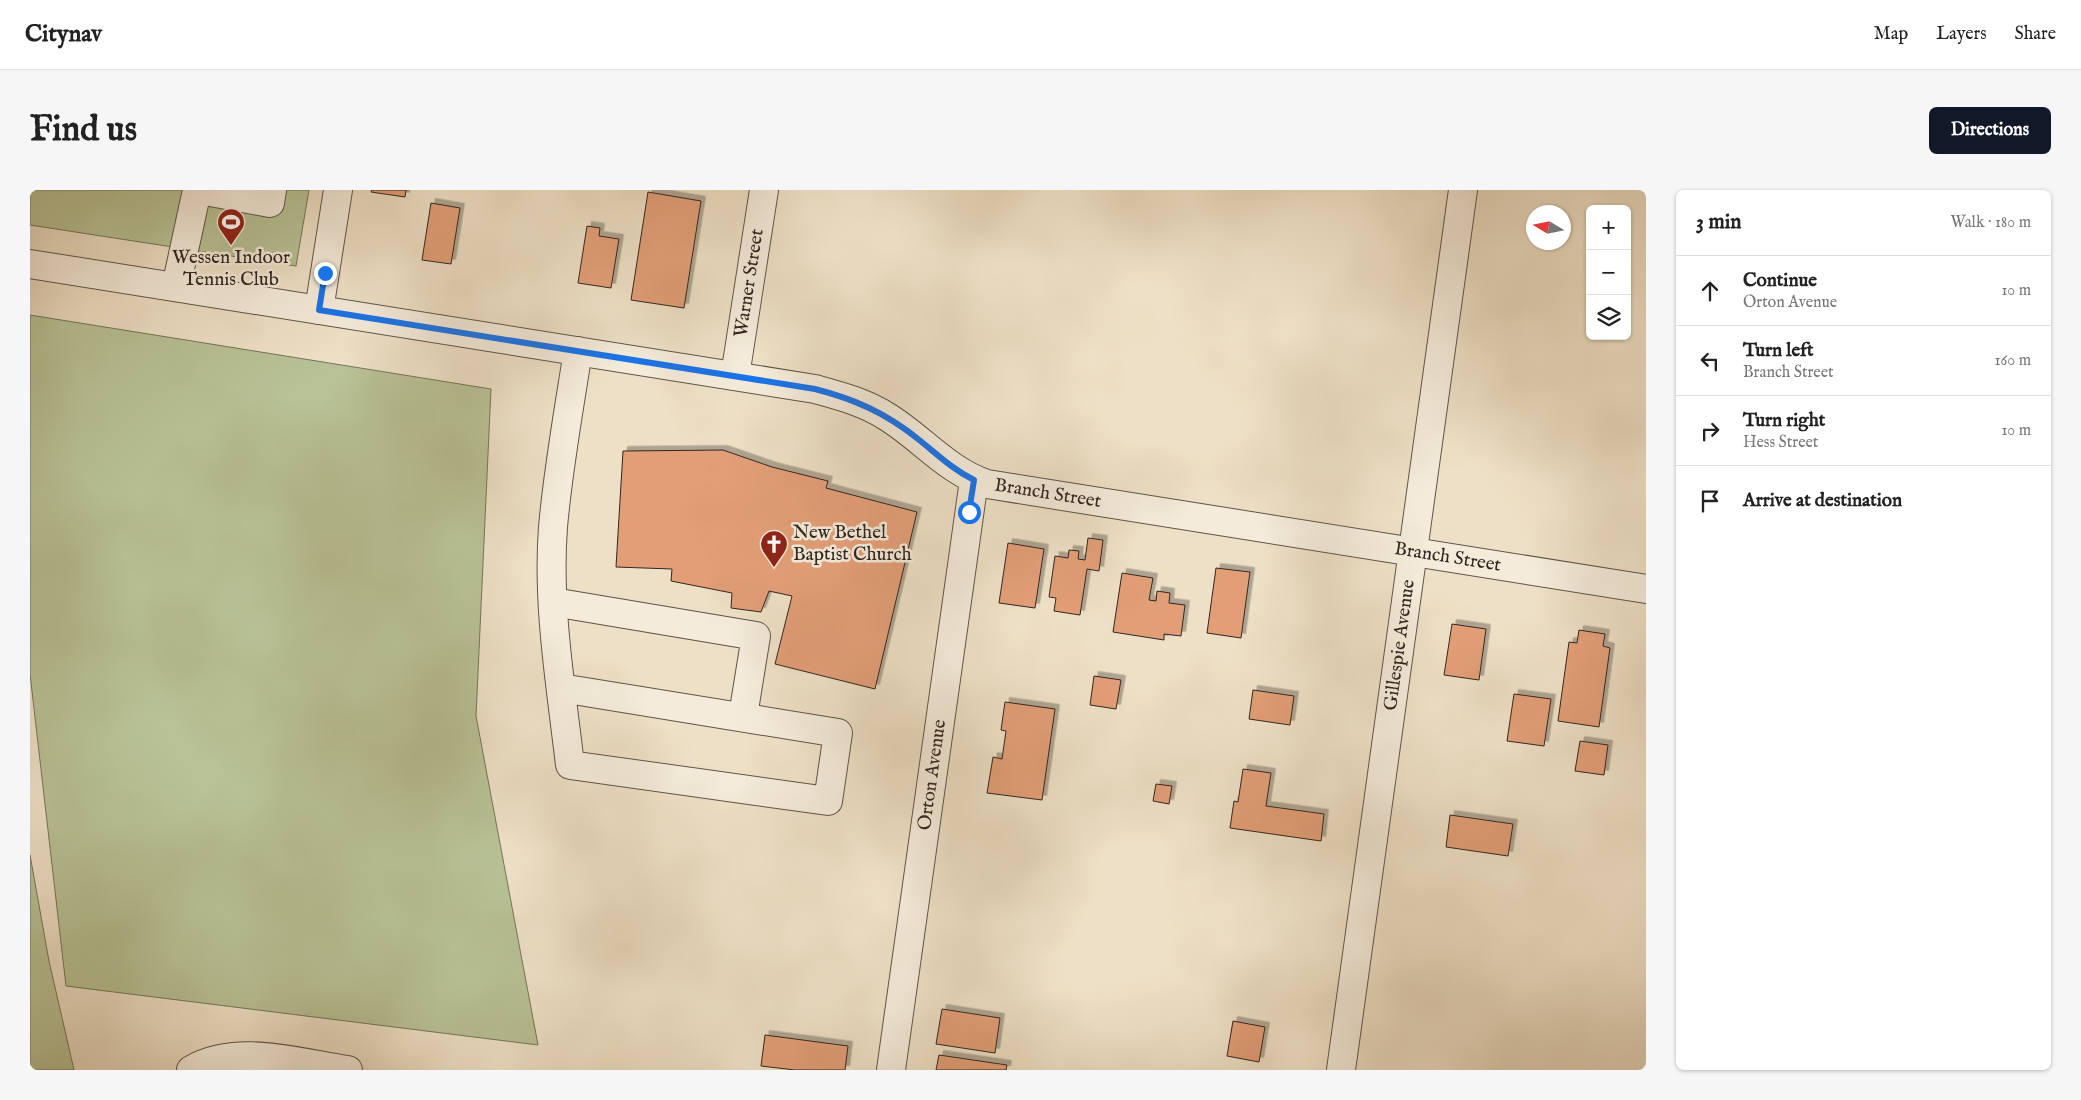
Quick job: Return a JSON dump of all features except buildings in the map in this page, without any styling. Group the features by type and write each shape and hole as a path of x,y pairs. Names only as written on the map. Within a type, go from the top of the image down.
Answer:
{"street":[{"path":"176,287 197,190"},
{"path":"200,190 270,203 272,190"},
{"path":"319,310 338,190"},
{"name":"Warner Street","path":"735,376 764,190"},
{"name":"Gillespie Avenue","path":"1341,1070 1463,190"},
{"name":"Branch Street","path":"30,264 815,389 861,403 887,416 918,438 947,464 974,480 1001,486 1646,589"},
{"path":"561,688 743,716 838,733 828,801 570,765 561,688 553,602 553,528 578,351"},
{"name":"Orton Avenue","path":"891,1070 974,480"},
{"path":"553,602 756,636 743,716"},
{"path":"191,1070 212,1060 243,1057 264,1058 348,1070"}],"green space":[{"name":"Wessen Indoor Tennis Club","path":"30,190 309,190 296,266 30,225"},
{"path":"30,315 491,389 476,716 538,1045 66,986 30,674"},
{"path":"30,855 49,961 74,1070 30,1070"}],"place":[{"name":"Wessen Indoor Tennis Club","path":"231,246"},
{"name":"New Bethel Baptist Church","path":"774,568"}],"route":[{"path":"325,273 319,310 815,389 852,399 887,416 918,438 947,464 974,480 969,512"}]}
